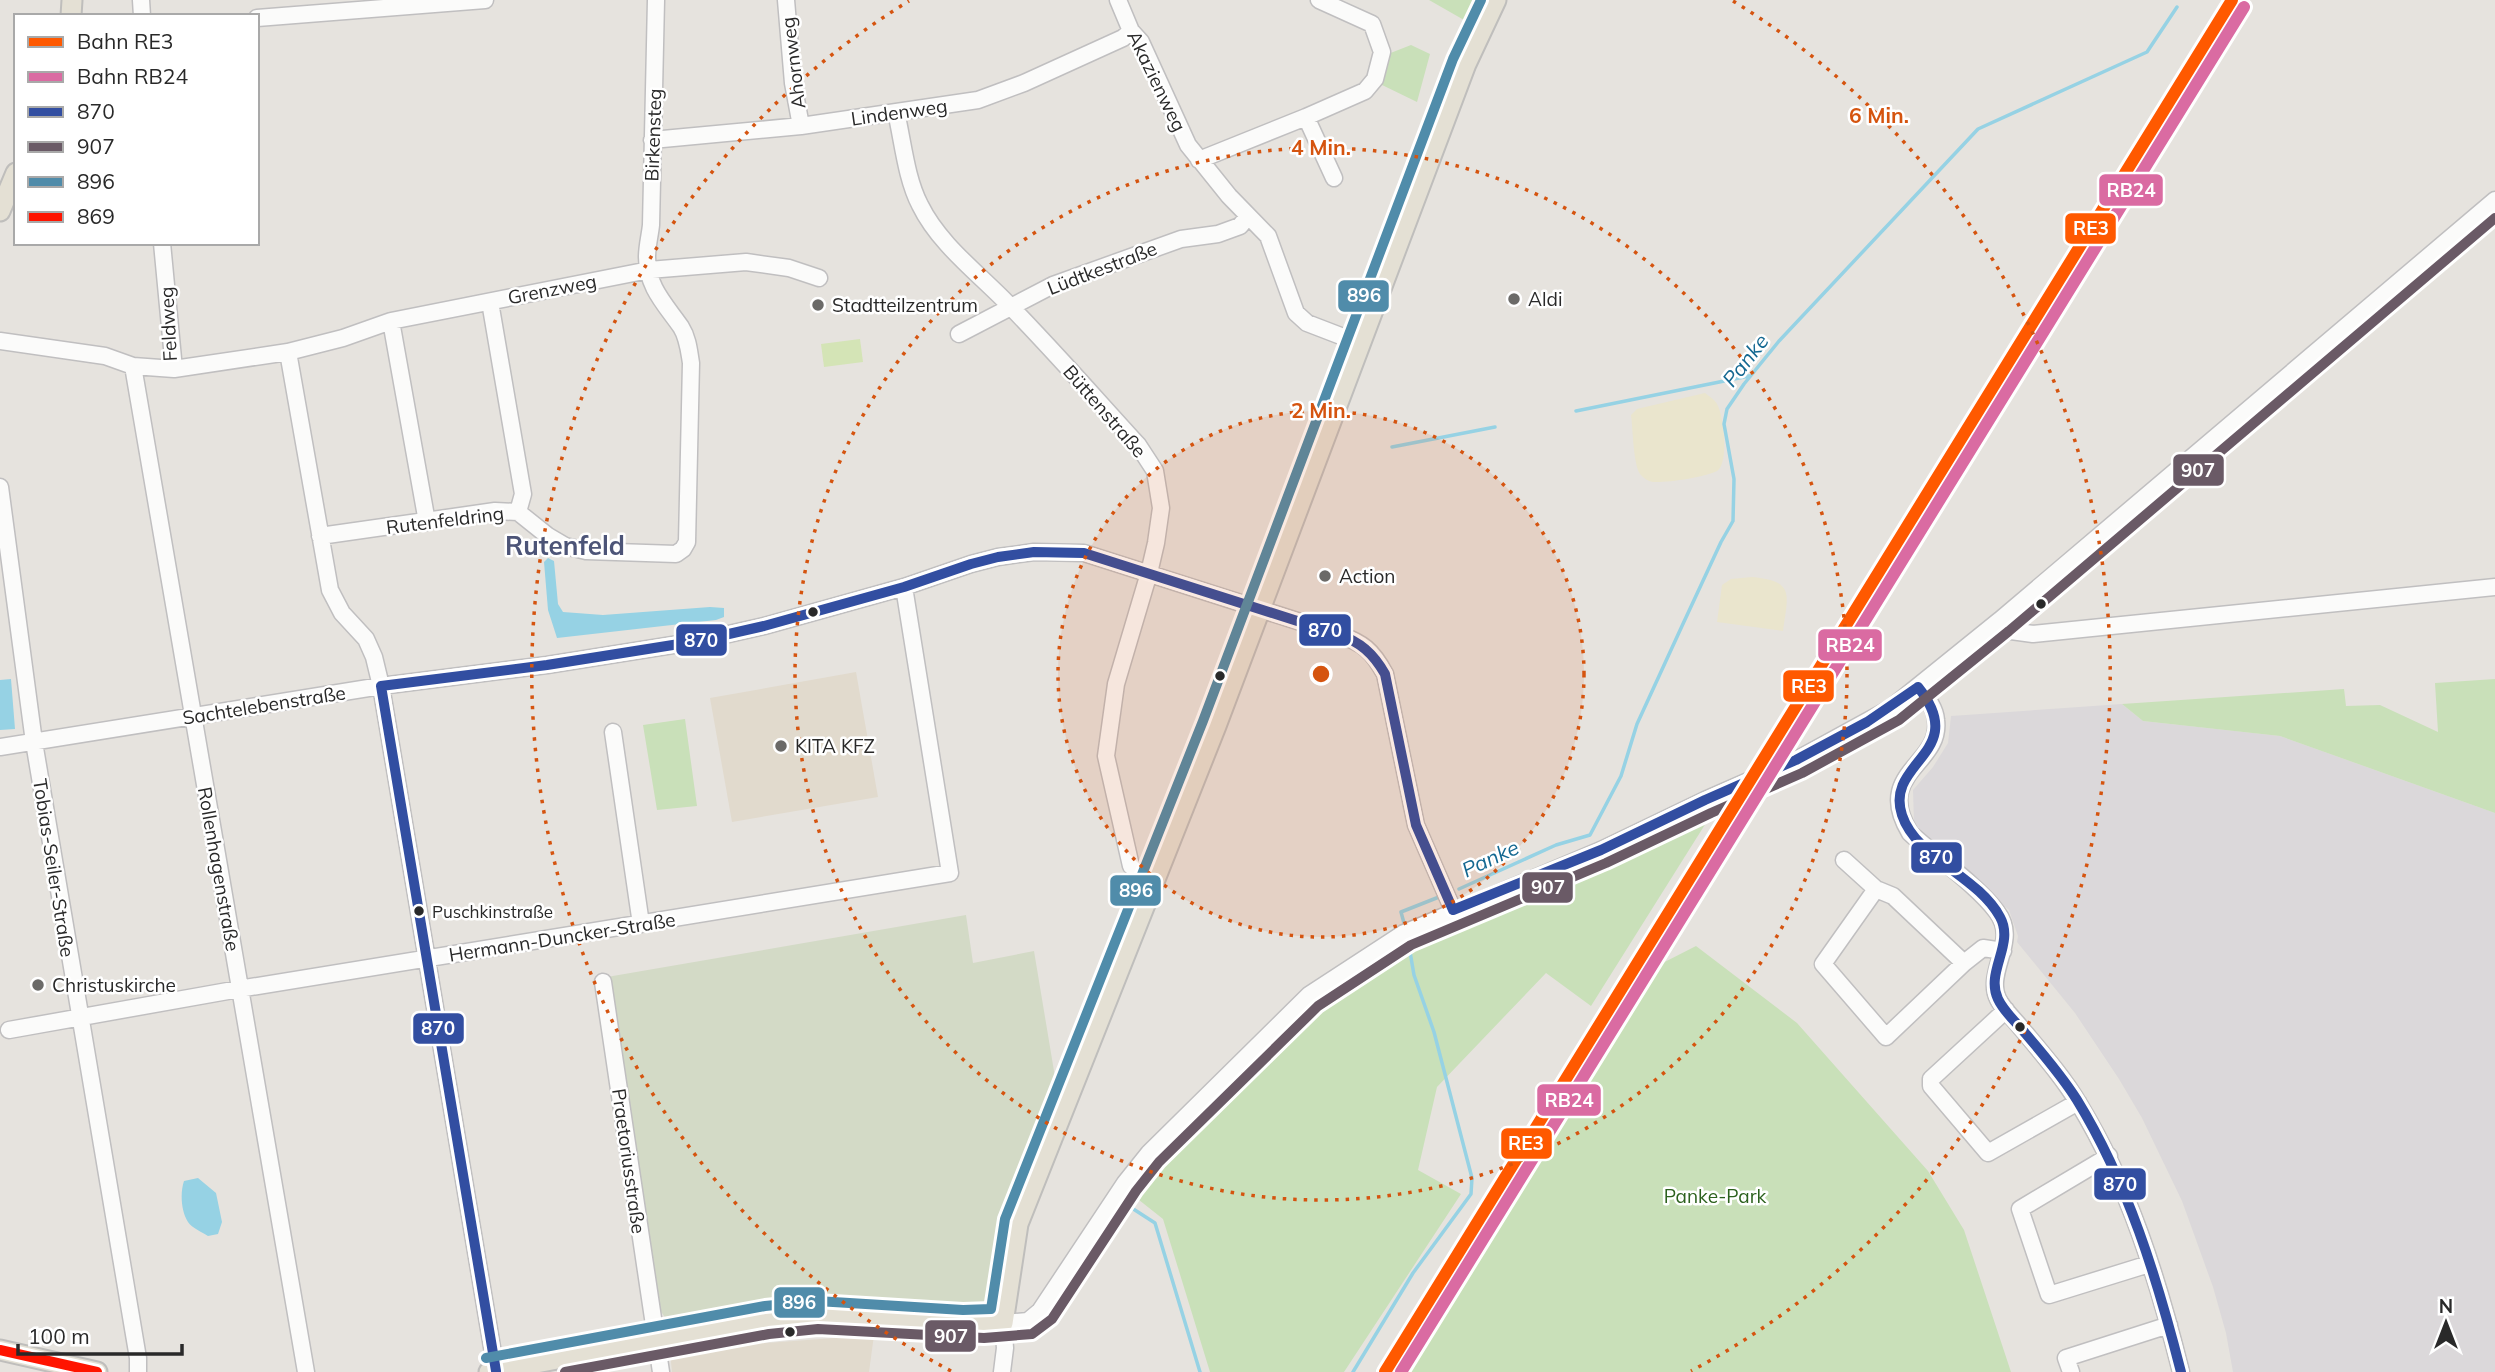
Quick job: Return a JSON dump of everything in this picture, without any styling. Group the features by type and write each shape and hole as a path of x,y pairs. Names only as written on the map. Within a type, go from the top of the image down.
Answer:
{"main road":[{"path":"493,1371 656,1339 767,1320 818,1315 963,1324 1003,1323 1018,1224 1261,609 1465,64 1496,0"},
{"path":"0,211 14,178"},
{"path":"0,1350 97,1372"}],"street":[{"path":"259,18 485,0"},
{"name":"Birkensteg","path":"649,270 647,257 651,229 652,140 655,119 656,0"},
{"name":"Ahornweg","path":"786,0 791,70 801,126"},
{"name":"Akazienweg","path":"1118,0 1131,30 1141,42 1188,145 1268,236 1296,313 1321,329 1359,343"},
{"path":"1199,160 1365,90 1375,79 1382,52 1372,24 1319,0"},
{"name":"Lindenweg","path":"652,140 801,126 978,100 1024,83 1123,38 1131,30"},
{"name":"Büttenstraße","path":"896,113 918,202 928,220 1138,445 1155,471 1161,508 1156,543 1116,684 1106,756 1131,866"},
{"path":"1306,117 1334,178"},
{"path":"1002,1372 1005,1349 1003,1323 1028,1321 1041,1311 1125,1183 1149,1153 1309,995 1404,933 1601,849 1750,781 1867,722 1918,687 2000,620 2495,200"},
{"name":"Lüdtkestraße","path":"959,334 1053,285 1181,239 1219,233 1240,226 1248,216"},
{"name":"Feldweg","path":"134,366 174,369 162,245"},
{"name":"Grenzweg","path":"174,369 288,352 343,338 391,321 649,270 746,262 789,268 819,278"},
{"name":"Rutenfeldring","path":"320,536 495,511 518,512 548,536 565,545 586,551 676,554 683,549 687,542 691,363 682,329 657,295 649,270"},
{"path":"489,302 523,494 518,512"},
{"path":"391,321 427,522"},
{"path":"0,341 105,356 134,366"},
{"path":"288,352 330,590 341,613 366,639 374,657 381,686 493,1371"},
{"name":"Rollenhagenstraße","path":"134,366 306,1371"},
{"name":"Tobias-Seiler-Straße","path":"0,486 34,742 138,1358 138,1372"},
{"name":"Sachtelebenstraße","path":"0,747 381,686 547,665 698,641 764,626 904,587 998,557 1034,552 1084,553 1357,641 1374,653 1385,674 1416,825 1453,911"},
{"name":"Hermann-Duncker-Straße","path":"9,1030 239,989 950,873 904,587"},
{"path":"2000,620 2011,631 2033,634 2495,587"},
{"path":"1918,687 1931,703 1936,719 1936,732 1929,749 1902,782 1902,819 1910,833 1987,900 1999,914 2005,929 1995,986 1997,999 2043,1054 2078,1102 2109,1156 2149,1264 2181,1372"},
{"path":"613,732 642,924"},
{"path":"1844,860 1876,889 1892,896 1964,962"},
{"path":"1876,889 1823,964 1885,1037 1964,962 1983,948 2003,951"},
{"name":"Praetoriusstraße","path":"603,982 660,1372"},
{"path":"2006,1010 1931,1079 1931,1086 1988,1153 2078,1102"},
{"path":"2109,1156 2020,1209 2049,1295 2149,1264"},
{"path":"2071,1372 2066,1358 2169,1325"}],"shaded area":[{"path":"856,672 878,797 732,822 710,698"},
{"path":"2122,704 2143,721 2280,736 2495,813 2495,1372 2233,1372 2226,1333 2213,1287 2182,1201 2142,1118 2075,1013 2017,942 2018,936 2009,910 1920,832 1914,823 1913,790 1933,767 1948,743 1951,716"},
{"path":"874,1335 869,1372 672,1372 670,1352 750,1339 767,1343"}],"green space":[{"path":"1429,0 1482,0 1471,24"},
{"path":"1411,45 1430,54 1417,102 1380,84 1388,65 1388,54"},
{"path":"860,339 863,362 824,367 821,344"},
{"path":"2495,679 2495,813 2280,736 2143,721 2122,704 2344,689 2346,706 2380,705 2438,732 2435,683"},
{"path":"685,719 697,806 657,810 643,725"},
{"path":"1716,807 1591,1006 1546,973 1437,1087 1418,1170 1461,1194 1344,1372 1210,1372 1163,1219 1134,1196 1169,1150 1307,1016 1430,935"},
{"path":"966,915 973,963 1034,951 1056,1083 1010,1198 990,1270 986,1307 820,1298 670,1325 658,1307 607,977"},
{"name":"Panke-Park","path":"1696,946 1797,1023 1928,1171 1964,1230 2011,1372 1402,1372 1647,971"}],"sand":[{"path":"1705,393 1716,403 1722,419 1724,450 1721,467 1712,473 1667,482 1653,482 1644,478 1636,462 1631,415 1637,409"},
{"path":"1752,577 1776,582 1786,592 1783,631 1717,622 1722,585 1731,579"}],"water":[{"path":"548,558 554,561 558,604 563,612 603,615 710,607 724,608 724,617 557,638 548,610 544,562"},
{"path":"11,679 15,729 0,730 0,680"},
{"path":"198,1178 216,1193 222,1222 218,1234 208,1236 197,1230 188,1222 184,1213 184,1181"}],"waterway":[{"name":"Panke","path":"1459,889 1556,845 1590,835 1621,776 1637,724 1733,521 1734,479 1724,424 1727,409 1779,341 1978,129 2147,52 2177,7"},
{"path":"1576,411 1749,376"},
{"path":"1392,447 1495,427"},
{"name":"Panke","path":"1404,923 1401,912 1439,897"},
{"name":"Panke","path":"1353,1372 1413,1273 1471,1194 1472,1178 1434,1032 1414,975 1408,940"},
{"path":"1124,1203 1155,1223 1200,1372"}],"rail line":[{"name":"RE3","path":"1385,1372 2232,0"},
{"name":"RB24","path":"1401,1372 2244,7"}],"transit line":[{"name":"896","path":"486,1358 765,1306 817,1301 963,1310 991,1309 1005,1219 1203,721 1453,59 1481,0"},
{"name":"907","path":"565,1372 769,1334 818,1329 984,1338 1032,1334 1052,1319 1136,1191 1159,1162 1318,1006 1411,945 1606,863 1802,773 1899,720 2009,631 2495,218"},
{"name":"870","path":"381,686 547,665 698,641 764,626 904,587 998,557 1034,552 1084,553 1338,634 1371,654 1385,674 1416,825 1453,910"},
{"name":"870","path":"381,686 496,1371"},
{"name":"870","path":"1918,687 1932,709 1935,727 1931,742 1904,782 1900,797 1902,815 1909,830 1920,843 1977,890 2000,917 2004,937 1995,979 1998,999 2071,1091 2111,1164 2151,1267 2181,1372"},
{"name":"870","path":"1453,910 1601,850 1796,760 1867,722 1918,687"},
{"name":"869","path":"0,1350 97,1372"}],"place":[{"name":"Aldi","path":"1514,299"},
{"name":"Stadtteilzentrum","path":"818,305"},
{"name":"Action","path":"1325,576"},
{"name":"KITA KFZ","path":"781,746"},
{"name":"Puschkinstraße","path":"419,911"},
{"name":"Christuskirche","path":"38,985"}],"district":[{"name":"Rutenfeld","path":"565,545"}]}
